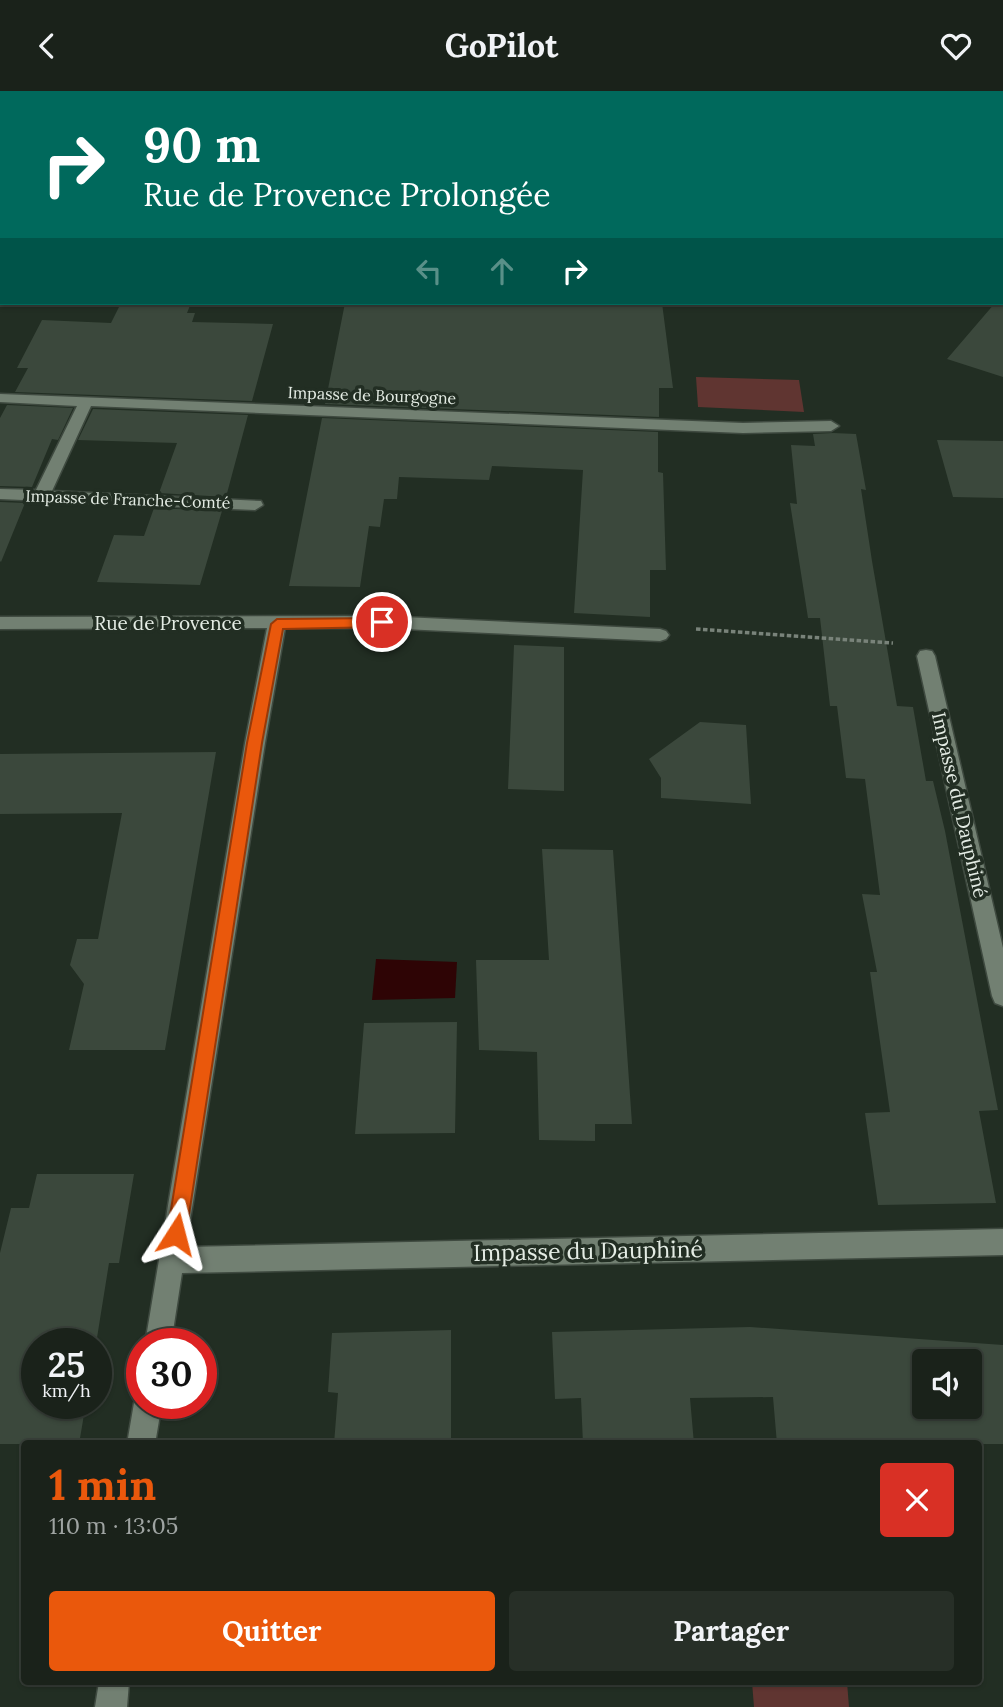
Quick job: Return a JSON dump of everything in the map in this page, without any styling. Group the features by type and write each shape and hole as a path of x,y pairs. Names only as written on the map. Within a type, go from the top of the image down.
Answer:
{"street":[{"name":"Impasse de Bourgogne","path":"0,398 743,428 831,426"},
{"path":"42,495 86,402"},
{"name":"Impasse de Franche-Comté","path":"0,494 255,505"},
{"name":"Rue de Provence","path":"0,623 382,622 660,635"},
{"path":"161,1328 255,743 277,624"},
{"name":"Impasse du Dauphiné","path":"926,656 1003,996"},
{"name":"Impasse du Dauphiné","path":"172,1259 1003,1242"},
{"path":"142,1440 145,1419"},
{"path":"111,1707 114,1685"}],"path":[{"path":"660,635 684,629 903,644 926,656"}],"shaded area":[{"path":"696,377 799,380 804,412 698,407"},
{"path":"376,959 457,962 455,998 372,1000"},
{"path":"752,1685 847,1685 849,1707 754,1707"}],"building":[{"path":"120,305 190,305 187,313 195,313 192,322 273,324 252,401 15,392 28,368 17,368 42,320 111,323"},
{"path":"345,305 662,305 673,388 659,388 659,417 325,404"},
{"path":"993,305 1003,305 1003,377 947,359"},
{"path":"7,405 73,408 58,440 52,439 32,487 0,486 0,418"},
{"path":"93,409 248,415 226,497 159,493 177,443 78,440"},
{"path":"322,418 658,432 658,472 663,473 666,570 650,570 650,617 574,613 583,470 492,466 489,480 399,477 397,499 384,499 380,527 369,526 360,587 289,586"},
{"path":"813,434 856,434 866,490 861,489 897,706 913,707 926,781 933,781 945,831 998,1110 979,1111 996,1203 878,1205 865,1113 890,1112 870,972 877,972 862,894 880,895 865,779 846,778 837,706 830,706 820,618 808,618 790,503 797,504 791,445 815,446"},
{"path":"937,440 1003,441 1003,498 953,497"},
{"path":"0,502 25,503 1,562 0,561"},
{"path":"154,508 222,511 200,585 97,582 114,535 144,536"},
{"path":"514,645 564,647 564,791 508,789"},
{"path":"700,722 746,725 751,804 661,798 661,778 649,759"},
{"path":"216,752 165,1050 69,1050 84,984 70,965 77,939 98,939 122,813 0,814 0,754"},
{"path":"542,849 613,850 632,1124 595,1124 595,1141 539,1140 537,1052 479,1050 476,960 549,960"},
{"path":"457,1022 455,1133 355,1134 364,1023"},
{"path":"37,1174 134,1174 119,1263 109,1263 99,1328 21,1328 21,1419 83,1419 80,1440 21,1440 21,1444 0,1444 0,1253 11,1208 29,1208"},
{"path":"750,1327 1003,1345 1003,1444 982,1444 982,1440 777,1440 773,1397 690,1398 694,1440 583,1440 581,1398 555,1399 552,1332"},
{"path":"451,1330 451,1440 334,1440 338,1393 328,1392 332,1333"}],"route":[{"path":"176,1234 255,743 277,624 382,622"}]}
